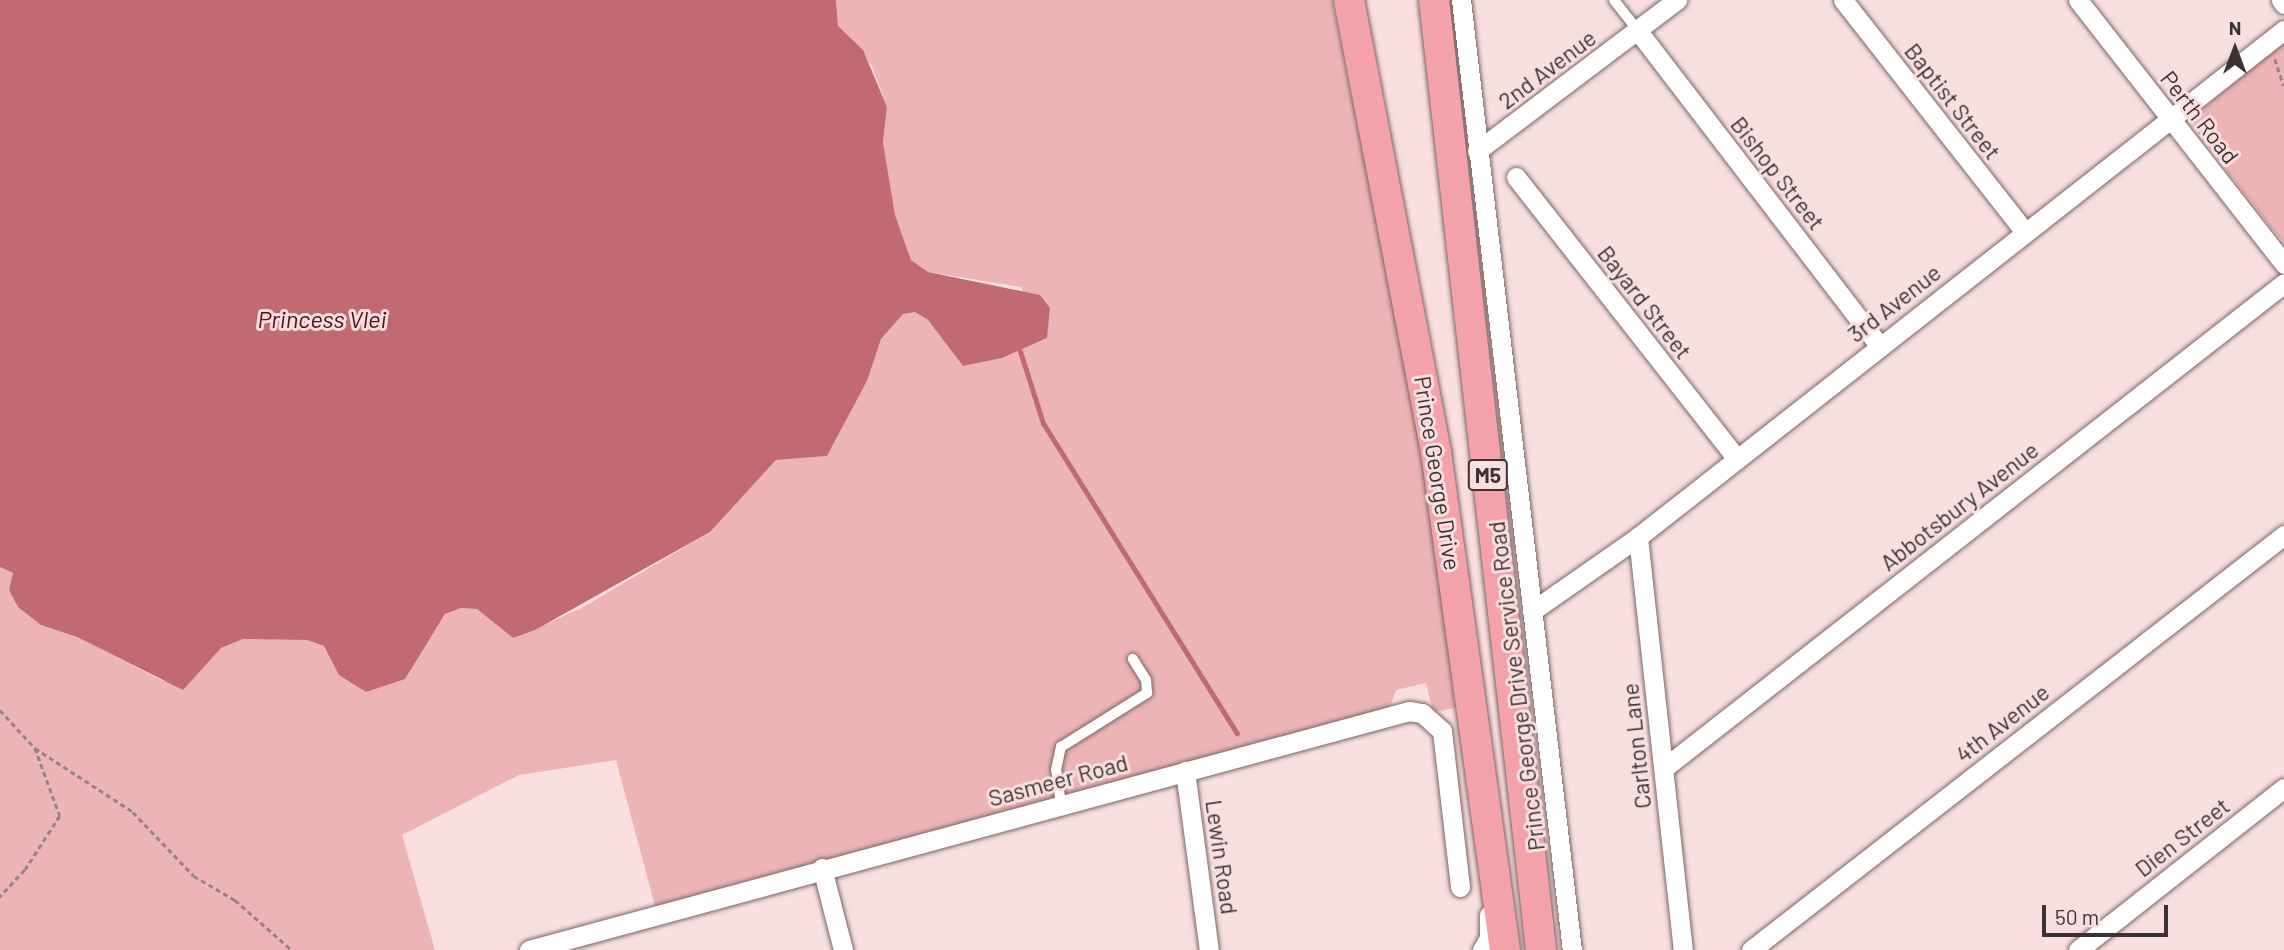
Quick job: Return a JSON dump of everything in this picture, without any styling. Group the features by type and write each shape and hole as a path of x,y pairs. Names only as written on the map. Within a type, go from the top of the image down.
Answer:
{"main road":[{"name":"Prince George Drive","path":"1349,0 1436,452 1505,950"},
{"name":"Prince George Drive","path":"1434,0 1541,950"}],"street":[{"name":"Prince George Drive Service Road","path":"1461,0 1572,950"},
{"name":"2nd Avenue","path":"1478,151 1678,0"},
{"name":"Baptist Street","path":"1843,0 2025,232"},
{"name":"Perth Road","path":"2078,0 2284,264"},
{"name":"3rd Avenue","path":"1532,611 1638,537 1879,345 2284,30"},
{"name":"Bishop Street","path":"1638,32 1879,345"},
{"name":"Bayard Street","path":"1516,177 1736,458"},
{"name":"Abbotsbury Avenue","path":"1664,768 2284,283"},
{"name":"4th Avenue","path":"1751,950 2284,535"},
{"name":"Carlton Lane","path":"1638,537 1683,950"},
{"name":"Sasmeer Road","path":"529,950 822,868 1409,711 1422,713 1444,738 1460,887"},
{"name":"Lewin Road","path":"1185,771 1209,950"},
{"name":"Dien Street","path":"2078,950 2284,788"},
{"path":"1482,950 1490,929 1484,807"},
{"path":"822,868 843,950"}],"lane":[{"path":"1614,0 1638,32"},
{"path":"1062,804 1056,769 1060,747 1148,690 1133,659"}],"path":[{"path":"2263,46 2277,62 2284,85"},
{"path":"0,710 35,748 133,812 194,876 234,900 292,950"},
{"path":"0,897 25,870 60,816 35,748"}],"shaded area":[{"path":"836,0 1332,0 1407,368 1436,535 1455,708 1433,712 1426,683 1396,690 1390,707 655,906 616,760 519,775 402,835 435,950 0,950 0,567 13,573 41,625 77,637 163,681 191,676 221,648 243,639 308,640 324,646 340,675 436,629 445,614 461,608 477,609 513,638 580,609 710,532 776,460 827,456 867,381 881,339 903,314 915,312 928,320 963,366 1002,358 1047,338 1021,287 928,272 911,260 895,215 883,142 887,107 872,66 838,26"},
{"path":"2284,41 2284,244 2194,128 2193,117"}],"water":[{"name":"Princess Vlei","path":"0,0 836,0 838,26 863,50 887,107 883,142 895,215 911,260 928,272 1040,295 1050,308 1047,338 1002,358 963,366 928,320 915,312 903,314 881,339 867,381 827,456 776,460 710,532 535,630 513,638 477,609 461,608 445,614 405,679 366,692 339,675 324,646 307,640 243,639 221,648 183,690 77,637 41,625 18,607 9,590 13,573 0,567"}],"waterway":[{"path":"1020,351 1043,423 1237,733"}]}
